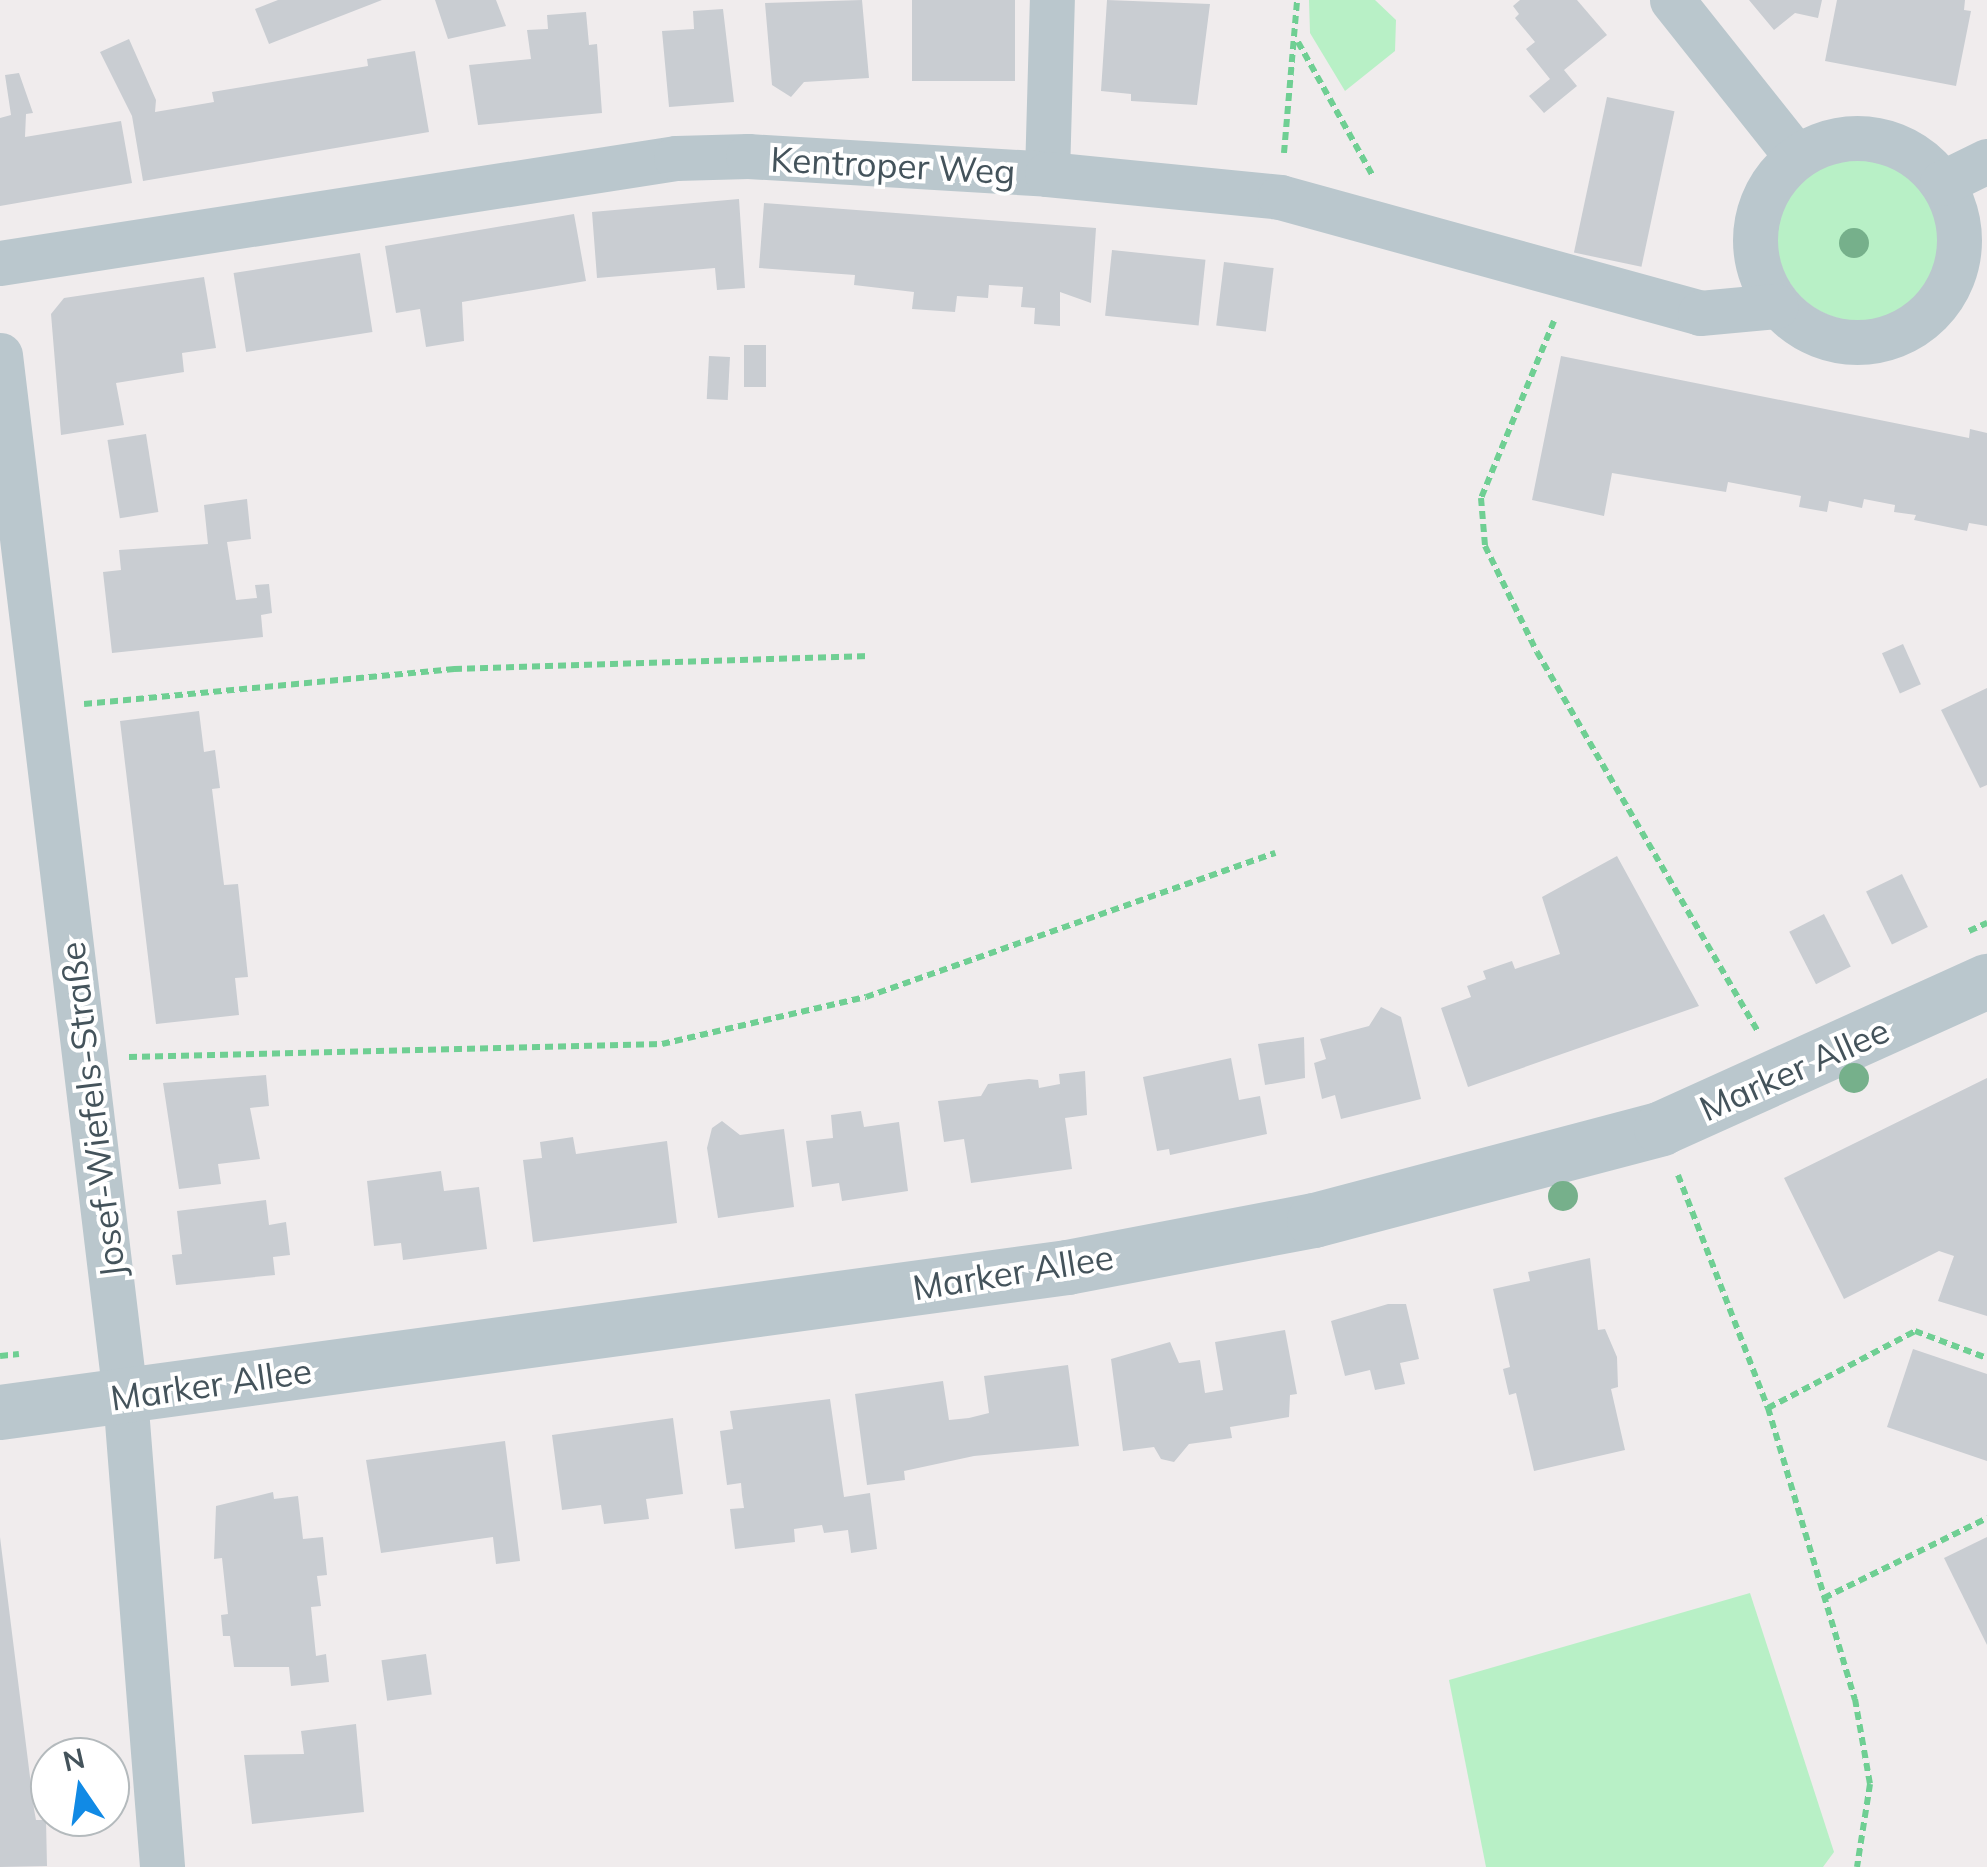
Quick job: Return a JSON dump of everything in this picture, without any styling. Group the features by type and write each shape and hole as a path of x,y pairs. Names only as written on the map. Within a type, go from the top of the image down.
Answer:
{"street":[{"path":"1046,174 1052,0"},
{"path":"1672,0 1796,156"},
{"path":"1839,138 1866,138 1916,156 1942,183 1958,222 1959,249 1943,295 1917,322 1884,339 1832,340 1776,306 1757,264 1754,236 1771,184 1796,156 1839,138"},
{"name":"Kentroper Weg","path":"0,263 676,158 748,156 1046,174 1280,198 1700,313 1776,306"},
{"path":"1942,183 1987,161"},
{"name":"Josef-Wiefels-Straße","path":"0,354 126,1396 162,1867"},
{"name":"Marker Allee","path":"0,1412 1067,1267 1438,1192 1661,1128 1987,982"}],"path":[{"path":"1280,198 1298,42 1296,0"},
{"path":"1298,42 1377,184 1387,225"},
{"path":"1571,280 1482,498 1485,546 1538,652 1759,1033"},
{"path":"43,708 454,669 870,656"},
{"path":"88,1058 662,1044 866,997 1274,854"},
{"path":"1661,1128 1768,1408 1855,1699 1870,1784 1857,1867"},
{"path":"1768,1408 1915,1331 1987,1358"},
{"path":"1824,1598 1987,1518"}],"green space":[{"path":"1309,0 1375,0 1396,20 1395,51 1345,91 1310,33"},
{"path":"1859,157 1890,163 1917,181 1935,208 1941,239 1935,270 1917,297 1890,315 1859,321 1828,315 1801,297 1783,270 1777,239 1783,208 1801,181 1828,163"},
{"path":"1750,1593 1834,1852 1823,1867 1486,1867 1449,1680"}],"building":[{"path":"278,0 382,0 269,44 255,9"},
{"path":"435,0 496,0 506,26 448,39"},
{"path":"862,0 869,78 804,82 791,97 772,85 765,3"},
{"path":"912,0 1015,0 1015,81 912,81"},
{"path":"1107,0 1210,4 1197,105 1131,101 1131,94 1101,91"},
{"path":"1520,0 1577,0 1607,35 1564,70 1577,86 1544,113 1529,96 1550,79 1526,49 1535,42 1515,18 1519,14 1513,6"},
{"path":"1749,0 1822,0 1818,18 1795,13 1774,30"},
{"path":"1837,0 1965,0 1964,10 1971,11 1956,86 1825,61"},
{"path":"723,9 734,102 669,107 662,31 694,29 693,11"},
{"path":"586,12 589,45 597,44 602,113 478,125 469,65 531,59 527,30 548,29 547,15"},
{"path":"129,39 156,100 155,112 214,102 212,92 368,66 367,59 415,51 429,132 143,181 132,116 100,52"},
{"path":"19,73 33,113 26,114 25,137 121,121 132,183 0,206 0,118 11,115 5,75"},
{"path":"1607,97 1674,111 1641,267 1574,253"},
{"path":"739,199 745,288 717,290 715,268 597,278 592,212"},
{"path":"764,203 1096,228 1091,303 1060,292 1060,326 1034,324 1035,308 1021,307 1023,287 989,285 988,298 957,296 955,312 912,309 914,292 854,285 855,275 759,268"},
{"path":"574,214 586,281 462,302 464,341 426,347 420,309 396,313 385,246"},
{"path":"1112,250 1205,260 1199,325 1105,316"},
{"path":"360,253 373,332 246,352 234,273"},
{"path":"1224,262 1274,268 1266,332 1216,326"},
{"path":"204,277 216,348 182,353 184,372 116,383 124,425 61,435 51,314 64,298"},
{"path":"744,345 766,345 766,387 744,387"},
{"path":"709,356 730,357 728,400 707,399"},
{"path":"1561,356 1969,438 1970,429 1987,433 1987,526 1969,523 1967,531 1914,520 1916,515 1894,512 1895,505 1864,499 1862,508 1829,501 1827,512 1799,507 1801,496 1728,482 1726,492 1612,473 1604,516 1532,500"},
{"path":"146,434 158,512 120,518 107,440"},
{"path":"247,499 251,539 227,542 236,600 257,598 255,585 269,584 272,613 261,615 263,637 112,653 103,572 121,570 119,550 208,544 204,505"},
{"path":"1903,644 1921,684 1900,694 1882,653"},
{"path":"1987,688 1987,785 1980,788 1941,710"},
{"path":"199,711 204,752 215,750 220,788 212,789 224,885 238,884 248,977 235,978 239,1015 156,1024 120,721"},
{"path":"1617,856 1699,1006 1468,1087 1441,1008 1471,997 1467,986 1486,979 1483,971 1512,961 1515,969 1560,954 1542,897"},
{"path":"1902,874 1928,927 1892,945 1866,892"},
{"path":"1824,914 1851,967 1816,984 1789,932"},
{"path":"1381,1007 1401,1017 1421,1099 1341,1119 1335,1095 1322,1099 1314,1063 1326,1059 1320,1039 1369,1026"},
{"path":"1304,1037 1305,1078 1265,1085 1258,1044"},
{"path":"1231,1058 1239,1100 1260,1096 1267,1134 1170,1155 1169,1149 1157,1151 1143,1077"},
{"path":"1085,1071 1087,1115 1065,1118 1072,1169 971,1183 964,1139 944,1142 938,1101 981,1096 988,1084 1029,1079 1038,1080 1039,1088 1060,1084 1059,1074"},
{"path":"266,1075 269,1106 250,1108 260,1159 218,1164 221,1184 179,1189 163,1083"},
{"path":"1987,1078 1987,1316 1938,1301 1954,1256 1939,1251 1844,1299 1784,1178"},
{"path":"861,1111 864,1127 899,1122 908,1191 842,1201 839,1183 812,1187 806,1141 833,1138 831,1115"},
{"path":"722,1121 740,1135 784,1129 794,1207 718,1218 707,1148 712,1128"},
{"path":"573,1137 576,1154 667,1141 677,1223 533,1242 523,1160 542,1158 540,1142"},
{"path":"441,1171 444,1191 479,1187 487,1249 403,1260 401,1243 374,1246 367,1181"},
{"path":"266,1200 269,1225 286,1222 290,1255 273,1257 275,1275 176,1285 172,1255 182,1254 177,1211"},
{"path":"1590,1258 1598,1330 1605,1329 1617,1357 1618,1387 1611,1389 1625,1450 1534,1471 1516,1393 1509,1395 1503,1369 1510,1367 1493,1289 1530,1281 1528,1272"},
{"path":"1388,1304 1406,1304 1419,1359 1400,1363 1405,1384 1375,1390 1370,1370 1345,1376 1331,1321"},
{"path":"1285,1330 1297,1394 1290,1395 1289,1417 1230,1427 1232,1438 1189,1444 1174,1462 1161,1459 1154,1447 1123,1451 1111,1359 1170,1342 1179,1363 1200,1360 1205,1393 1223,1390 1215,1342"},
{"path":"1913,1349 1987,1374 1987,1461 1887,1427"},
{"path":"1068,1365 1079,1446 974,1456 904,1471 905,1480 867,1485 855,1394 943,1381 949,1420 969,1418 989,1413 984,1376"},
{"path":"830,1399 844,1497 870,1493 877,1549 851,1553 848,1530 824,1533 822,1525 794,1529 795,1542 735,1549 730,1509 744,1508 741,1483 727,1485 720,1431 733,1429 730,1411"},
{"path":"673,1418 683,1494 646,1499 649,1519 604,1524 601,1505 562,1510 552,1435"},
{"path":"505,1441 520,1561 496,1564 493,1537 381,1553 366,1460"},
{"path":"273,1492 274,1499 298,1496 303,1539 323,1537 327,1575 317,1576 321,1606 311,1607 316,1656 326,1654 329,1682 291,1686 289,1667 234,1667 230,1636 223,1636 221,1615 228,1614 222,1558 214,1559 216,1506"},
{"path":"0,1537 30,1777 30,1837 46,1837 47,1866 0,1867"},
{"path":"1987,1537 1987,1645 1944,1558"},
{"path":"426,1654 432,1695 387,1701 381,1660"},
{"path":"356,1724 364,1812 252,1824 244,1755 304,1754 301,1731"}]}
